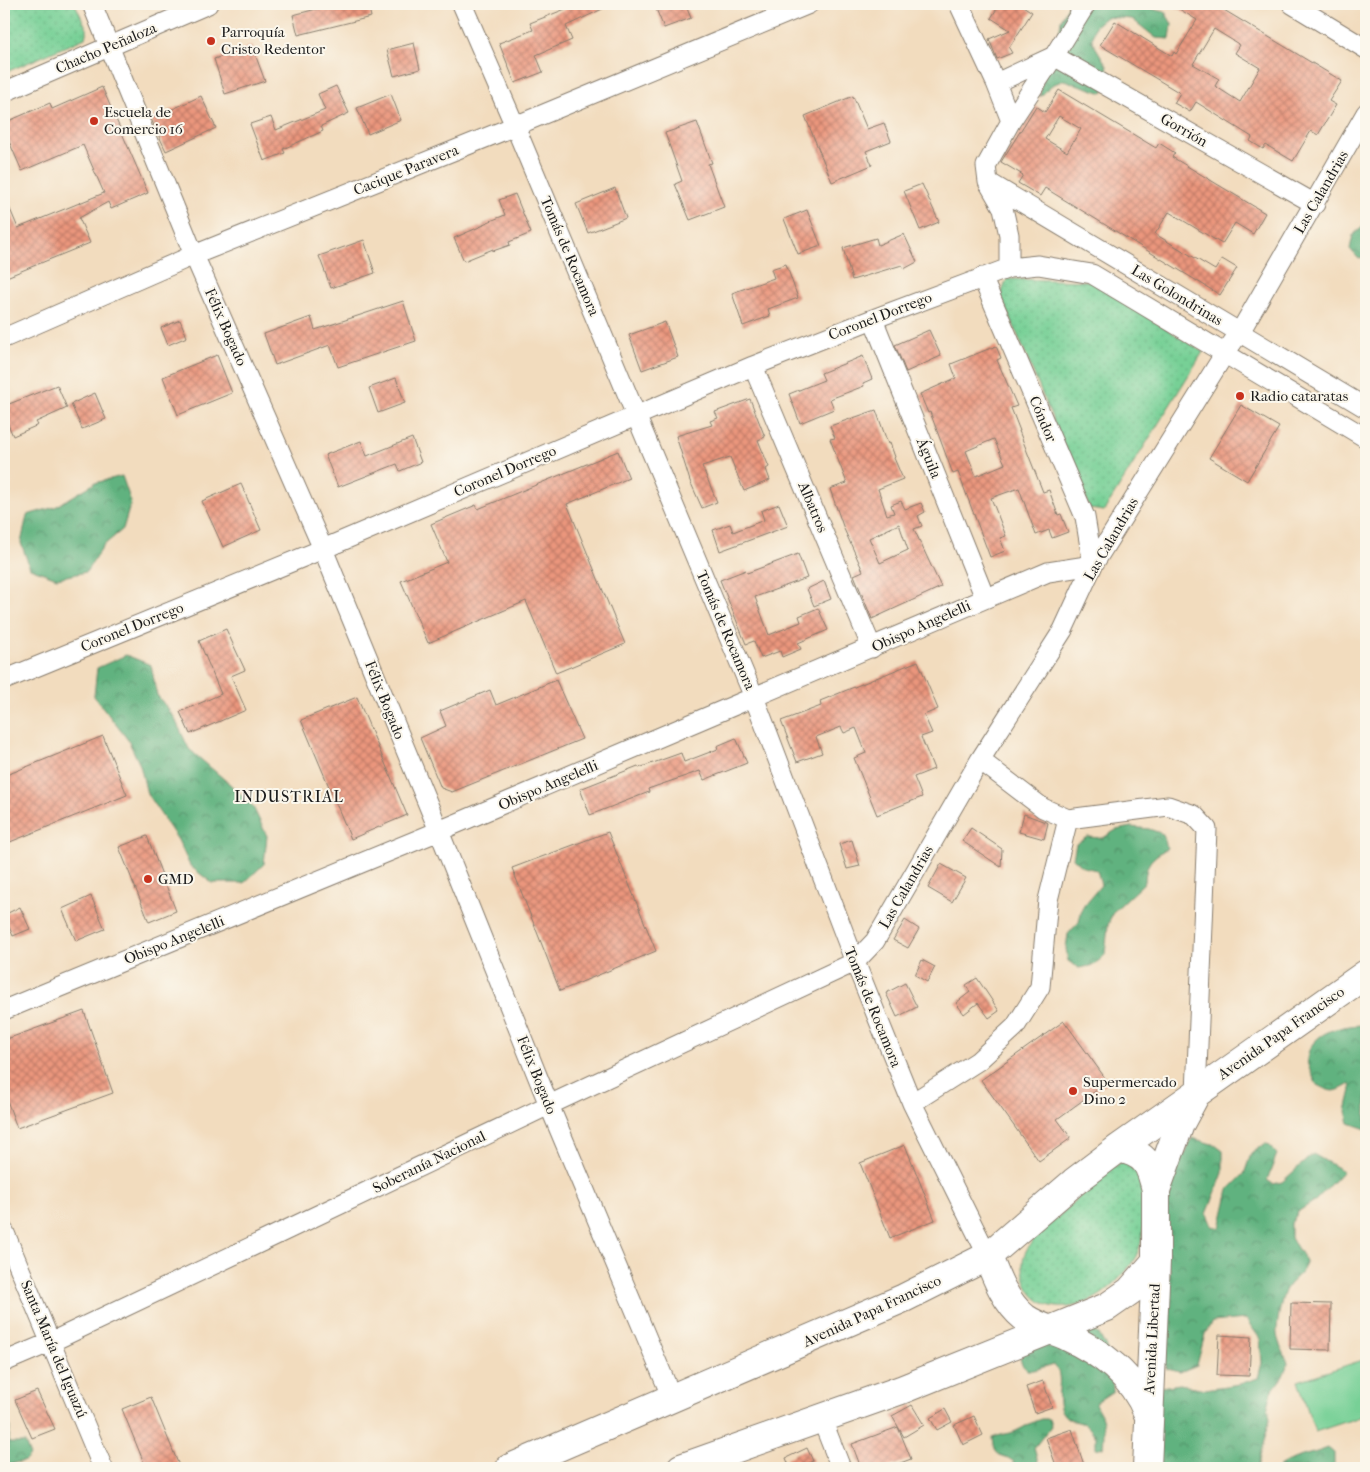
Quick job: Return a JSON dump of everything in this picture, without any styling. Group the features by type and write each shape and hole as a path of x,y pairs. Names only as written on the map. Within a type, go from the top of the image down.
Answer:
{"main road":[{"name":"Avenida Papa Francisco","path":"511,1468 904,1298 988,1256 1074,1182 1119,1148 1366,974"},
{"name":"Avenida Papa Francisco","path":"1156,1261 1156,1190 1180,1124 1196,1093"},
{"path":"1119,1148 1134,1152 1144,1160 1152,1173 1156,1190"},
{"name":"Avenida Libertad","path":"988,1256 1002,1290 1026,1318 1080,1342 1118,1370 1142,1398 1149,1416"},
{"path":"681,1468 901,1390 1052,1330 1107,1306 1130,1291 1156,1261"},
{"name":"Avenida Libertad","path":"1147,1468 1156,1261"}],"street":[{"name":"Félix Bogado","path":"92,4 194,255 323,549 549,1105 672,1398"},
{"name":"Chacho Peñaloza","path":"4,92 208,4"},
{"name":"Tomás de Rocamora","path":"462,4 754,697 854,962 912,1103 988,1256"},
{"name":"Cacique Paravera","path":"4,338 194,255 515,126 809,4"},
{"path":"959,4 996,83 1011,121"},
{"path":"1009,268 1009,234 1003,208 988,182 986,166 1011,121 1086,4"},
{"path":"1292,4 1366,49"},
{"path":"996,83 1054,56"},
{"name":"Gorrión","path":"1054,56 1315,204"},
{"name":"Las Calandrias","path":"854,962 875,941 980,760 1063,630 1093,565 1240,332 1366,113"},
{"name":"Las Golondrinas","path":"988,182 1366,408"},
{"name":"Las Golondrinas","path":"1009,268 1038,265 1092,274 1366,438"},
{"name":"Coronel Dorrego","path":"4,680 323,549 753,366 873,318 1009,268"},
{"name":"Cóndor","path":"982,277 1085,518 1093,565"},
{"name":"Águila","path":"873,318 985,598"},
{"name":"Albatros","path":"753,366 872,648"},
{"name":"Obispo Angelelli","path":"4,1010 439,831 1048,572 1093,565"},
{"path":"980,760 1043,808 1068,818 1168,806 1194,815 1206,829 1196,1093"},
{"path":"912,1103 978,1061 1015,1027 1040,987 1048,900 1068,818"},
{"name":"Soberanía Nacional","path":"4,1362 51,1342 854,962"},
{"name":"Santa María del Iguazú","path":"4,1231 103,1468"},
{"path":"821,1418 841,1468"}],"green space":[{"path":"4,4 75,4 87,29 85,38 4,73"},
{"path":"1069,4 1132,4 1165,12 1172,24 1170,39 1156,38 1132,19 1106,17 1095,26 1092,41 1107,66 1110,81 1103,93 1064,80 1052,85 1040,97 1041,86 1059,35 1061,20"},
{"path":"1366,224 1366,256 1359,259 1350,249 1353,235"},
{"path":"1007,279 1090,281 1203,352 1104,511 1090,509 1001,295"},
{"path":"122,476 131,502 123,529 103,546 86,572 57,578 30,568 21,543 27,515 55,507 95,483"},
{"path":"126,655 151,665 157,695 174,717 189,749 253,807 267,836 264,864 244,883 212,883 190,866 178,840 147,794 140,765 128,740 94,696 97,668"},
{"path":"1131,827 1149,829 1163,834 1167,848 1148,865 1145,882 1113,912 1108,925 1105,955 1094,965 1079,968 1068,961 1066,948 1068,934 1079,922 1082,908 1101,885 1097,870 1083,867 1073,858 1076,844 1087,837 1103,838 1116,830"},
{"path":"1366,1025 1366,1129 1349,1123 1346,1111 1351,1090 1350,1084 1334,1091 1317,1085 1309,1069 1307,1059 1309,1050 1321,1036 1338,1028"},
{"path":"1192,1138 1215,1145 1223,1151 1223,1173 1207,1214 1212,1226 1220,1228 1229,1189 1244,1174 1251,1154 1266,1143 1277,1154 1267,1180 1273,1184 1282,1182 1313,1154 1343,1171 1316,1200 1299,1211 1291,1223 1291,1238 1306,1262 1303,1270 1284,1292 1281,1304 1277,1334 1288,1363 1283,1376 1272,1391 1268,1406 1270,1419 1257,1468 1151,1468 1161,1387 1180,1384 1205,1389 1240,1384 1258,1378 1262,1363 1260,1339 1246,1319 1212,1322 1205,1334 1197,1365 1180,1372 1167,1369 1155,1342 1158,1306 1168,1295 1170,1269 1157,1249 1165,1210 1171,1192 1170,1172 1174,1162 1186,1153"},
{"path":"1126,1160 1137,1170 1143,1206 1141,1241 1133,1261 1112,1285 1092,1300 1068,1307 1056,1307 1045,1304 1036,1298 1029,1288 1024,1275 1023,1260 1027,1249 1033,1240 1111,1168"},
{"path":"1092,1329 1098,1334 1106,1348 1113,1384 1113,1391 1095,1403 1104,1425 1103,1447 1096,1449 1096,1436 1088,1427 1082,1422 1067,1418 1062,1412 1059,1400 1059,1376 1054,1364 1034,1370 1027,1370 1022,1365 1020,1358 1025,1351 1077,1331"},
{"path":"1366,1359 1366,1415 1315,1432 1298,1381"},
{"path":"1041,1419 1049,1419 1051,1426 1034,1448 1038,1462 1030,1468 1011,1468 1014,1462 998,1453 993,1438 1013,1432"},
{"path":"9,1422 9,1443 25,1443 30,1456 25,1461 4,1465 4,1425"},
{"path":"1328,1448 1334,1453 1334,1465 1332,1468 1278,1468 1296,1458"}],"building":[{"path":"336,4 368,4 371,17 298,35 293,15"},
{"path":"578,4 613,4 566,26 572,40 536,55 543,72 515,83 499,43 533,30 530,23"},
{"path":"654,4 685,4 691,18 664,28"},
{"path":"1000,4 1020,4 1032,12 1009,48 1012,53 997,59 989,39 1010,30 991,18"},
{"path":"1171,4 1214,4 1342,81 1329,101 1336,105 1318,135 1311,131 1293,161 1266,145 1263,149 1250,141 1252,137 1196,102 1190,112 1174,103 1180,93 1100,45 1115,21 1172,56 1174,52 1176,54 1197,20","holes":["1214,29 1240,45 1235,53 1260,68 1240,102 1215,86 1219,79 1193,64"]},
{"path":"414,43 420,69 394,76 387,50"},
{"path":"252,46 265,81 225,94 214,59"},
{"path":"336,86 349,113 321,126 323,131 283,149 285,153 264,161 250,124 271,117 276,130 325,110 318,94"},
{"path":"102,87 148,193 111,209 108,202 79,218 90,243 4,278 4,195 18,228 104,193 83,145 22,171 4,130 4,123 50,103 52,109"},
{"path":"1059,90 1156,148 1159,143 1175,153 1172,157 1265,213 1253,234 1235,223 1222,244 1169,212 1155,234 1215,270 1222,259 1237,268 1220,295 1045,188 1040,196 1018,183 1023,175 1001,162 1036,106 1045,112","holes":["1059,116 1081,129 1067,152 1045,139"]},
{"path":"391,94 401,120 368,134 357,108"},
{"path":"201,96 216,128 166,151 151,119"},
{"path":"853,96 867,129 884,123 891,141 866,151 872,165 832,182 805,116"},
{"path":"697,122 712,163 708,164 724,207 690,220 675,184 682,181 665,133"},
{"path":"922,184 939,222 920,230 904,191"},
{"path":"615,188 626,218 588,233 576,204"},
{"path":"515,194 531,233 509,242 510,245 493,251 493,249 464,261 454,238 505,215 499,200"},
{"path":"807,210 821,246 798,254 784,219"},
{"path":"904,234 917,262 904,269 902,265 852,280 843,248 876,238 878,245"},
{"path":"364,240 375,273 331,288 319,256"},
{"path":"786,264 798,298 768,309 770,316 743,326 732,293 774,278 771,269"},
{"path":"403,301 416,341 338,367 330,345 275,365 264,334 311,317 315,330"},
{"path":"180,320 187,337 168,345 161,328"},
{"path":"665,322 678,357 642,370 629,335"},
{"path":"929,330 941,356 906,372 895,345"},
{"path":"996,346 1001,358 997,360 1017,406 1011,408 1019,431 1043,492 1049,490 1058,515 1061,514 1068,532 1052,538 1049,530 1036,535 1019,488 991,498 1006,536 1000,538 1005,551 990,557 958,472 953,474 930,412 928,413 920,394 956,378 951,364","holes":["994,439 1005,464 976,476 966,451"]},
{"path":"217,355 232,393 178,415 163,377"},
{"path":"863,356 872,379 863,383 864,386 830,399 834,409 800,423 789,394 824,380 821,373"},
{"path":"396,378 405,403 378,413 369,388"},
{"path":"57,385 67,408 36,422 38,425 13,436 4,415 4,406"},
{"path":"95,393 106,419 82,429 71,404"},
{"path":"750,399 765,437 758,440 769,467 766,469 770,480 744,491 730,457 702,466 717,502 702,508 690,481 676,436 712,425 710,421 718,418 715,412"},
{"path":"1241,405 1279,427 1247,481 1209,458"},
{"path":"876,410 903,479 878,489 887,515 894,513 891,505 901,501 905,509 921,503 925,512 918,516 922,526 914,529 941,587 872,619 854,575 863,571 844,529 830,489 847,483 830,439 835,438 830,426","holes":["899,524 908,550 880,563 869,538"]},
{"path":"412,438 421,462 400,471 397,464 338,487 325,455 361,441 367,456"},
{"path":"618,451 629,478 567,504 625,644 556,673 526,601 428,643 401,581 447,562 431,524 476,505 478,509"},
{"path":"241,484 261,530 223,547 202,501"},
{"path":"779,504 788,526 720,551 713,530 730,524 733,532 764,520 761,511"},
{"path":"798,554 807,578 755,597 769,635 801,622 799,616 818,608 828,630 798,643 801,649 782,657 780,651 761,658 754,641 746,644 720,580 746,570 747,573"},
{"path":"824,581 831,599 814,606 807,589"},
{"path":"226,629 245,670 231,676 246,710 190,734 180,712 221,694 199,641"},
{"path":"918,661 938,709 924,715 932,733 921,737 934,769 914,777 922,797 877,815 854,758 866,753 856,728 844,733 841,727 816,737 822,753 797,762 781,721 821,706 820,701"},
{"path":"556,680 582,739 452,792 441,788 420,738 446,726 440,711 490,690 496,705"},
{"path":"357,697 407,815 351,839 301,720"},
{"path":"103,736 127,795 10,842 4,828 4,776"},
{"path":"736,738 747,763 704,780 700,771 648,789 649,792 590,815 580,789 638,766 639,768 681,753 684,762 718,749 717,746"},
{"path":"1024,814 1048,823 1044,839 1019,832"},
{"path":"971,828 1002,849 1001,867 962,841"},
{"path":"608,832 656,951 560,991 512,868"},
{"name":"GMD","path":"147,836 176,911 149,922 119,847"},
{"path":"852,840 860,866 847,869 839,844"},
{"path":"941,864 966,878 952,902 928,888"},
{"path":"91,896 105,929 76,941 62,909"},
{"path":"20,907 30,929 13,936 4,915"},
{"path":"905,920 919,929 908,948 893,940"},
{"path":"922,960 935,967 927,982 915,975"},
{"path":"977,978 999,1011 989,1018 978,1003 964,1014 956,1003 970,992 966,985"},
{"path":"905,983 917,1007 897,1017 886,993"},
{"path":"84,1011 113,1093 17,1128 4,1092 4,1040"},
{"path":"1064,1021 1108,1082 1057,1119 1071,1138 1039,1161 981,1080"},
{"path":"905,1145 935,1220 890,1238 860,1163"},
{"path":"1291,1303 1331,1304 1330,1350 1290,1349"},
{"path":"1219,1335 1251,1337 1249,1376 1217,1375"},
{"path":"1043,1381 1052,1407 1035,1413 1026,1387"},
{"path":"37,1391 55,1429 32,1438 15,1400"},
{"path":"151,1397 180,1468 146,1468 122,1409"},
{"path":"912,1405 924,1425 904,1437 892,1416"},
{"path":"945,1409 952,1422 937,1430 930,1418"},
{"path":"974,1416 983,1435 963,1445 954,1425"},
{"path":"898,1427 911,1459 887,1468 861,1468 852,1444"},
{"path":"1072,1429 1085,1468 1057,1468 1046,1438"},
{"path":"807,1448 813,1461 797,1468 790,1468 786,1458"}],"place":[{"name":"Parroquía Cristo Redentor","path":"211,41"},
{"name":"Escuela de Comercio 16","path":"94,121"},
{"name":"Radio cataratas","path":"1240,396"},
{"name":"GMD","path":"148,879"},
{"name":"Supermercado Dino 2","path":"1073,1091"}],"district":[{"name":"INDUSTRIAL","path":"289,796"}]}
